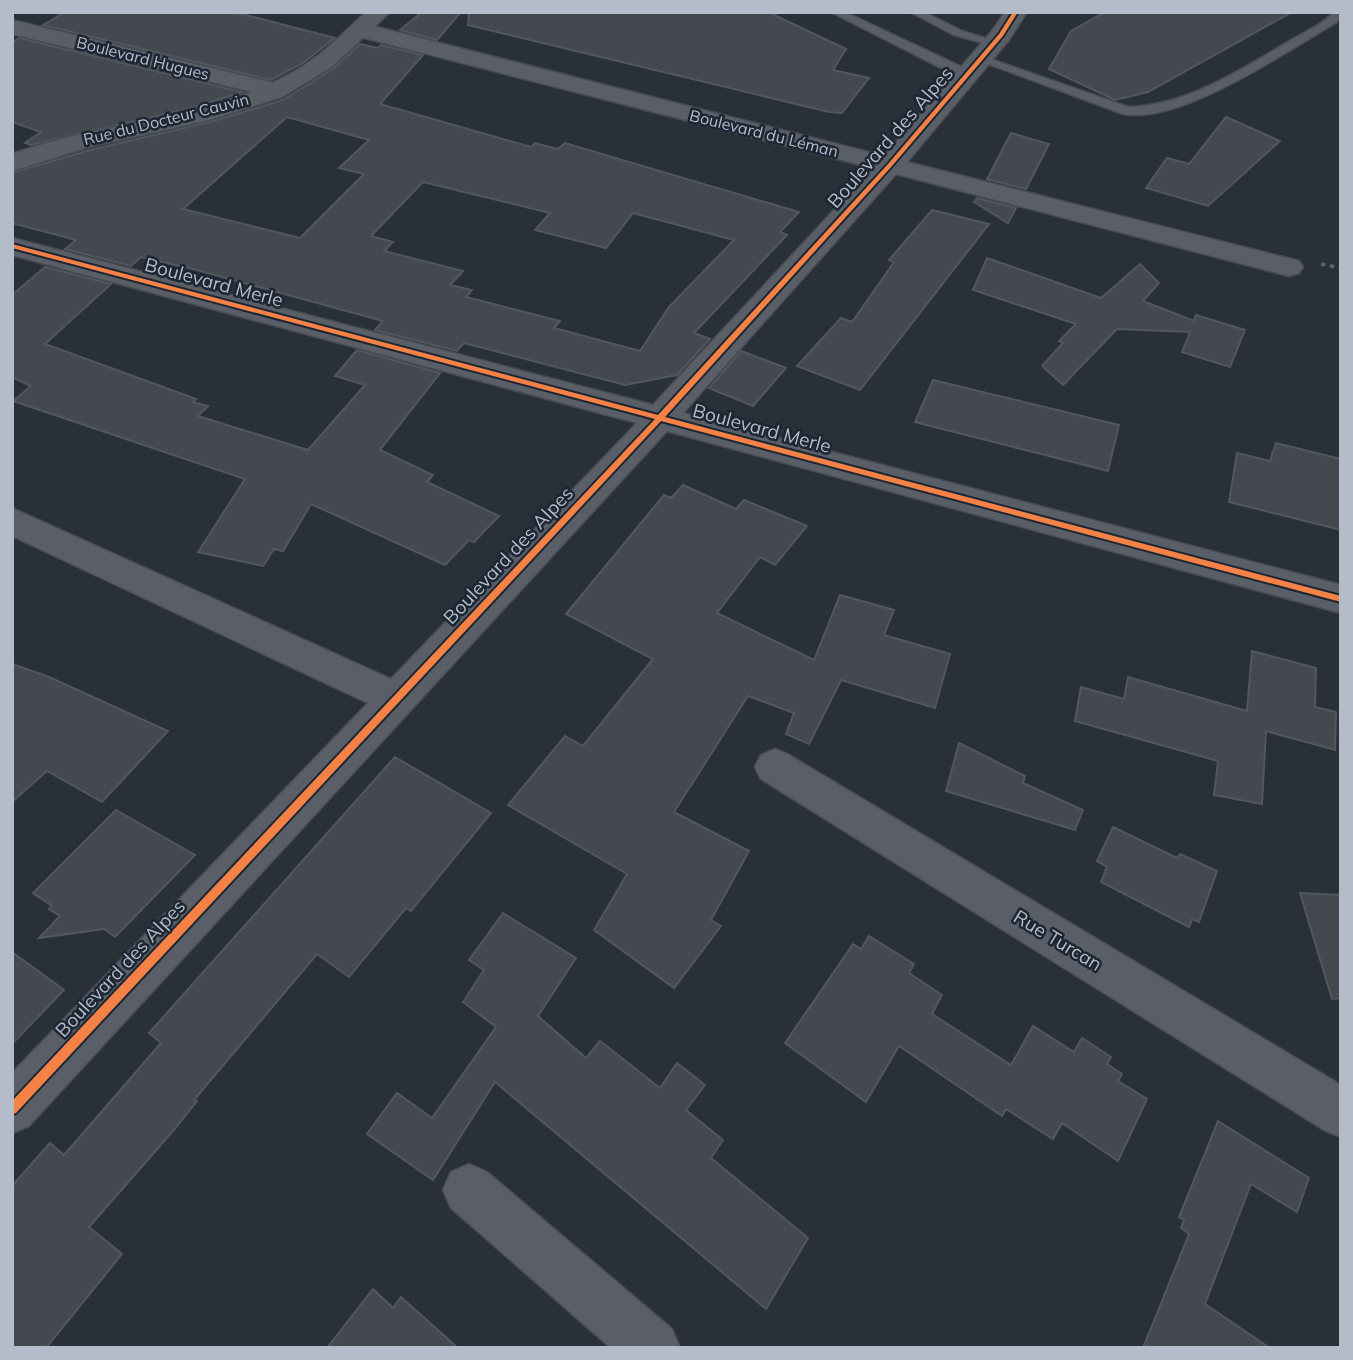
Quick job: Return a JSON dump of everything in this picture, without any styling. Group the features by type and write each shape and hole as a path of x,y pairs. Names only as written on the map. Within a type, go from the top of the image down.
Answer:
{"street":[{"name":"Boulevard des Alpes","path":"12,1110 659,419 890,165 982,58 1016,12"},
{"name":"Rue du Docteur Cauvin","path":"12,163 66,144 234,104 274,90 303,76 370,21"},
{"name":"Boulevard du Léman","path":"370,21 890,165 1289,267"},
{"name":"Boulevard Hugues","path":"12,27 274,90"},
{"name":"Boulevard Merle","path":"12,246 1341,599"},
{"path":"12,521 397,699"},
{"name":"Rue Turcan","path":"775,767 1341,1113"},
{"path":"469,1190 653,1348"}],"lane":[{"path":"836,12 941,64 982,58"},
{"path":"915,12 958,33 982,58 1127,111 1147,112 1208,89 1333,19 1340,12"}],"building":[{"path":"65,12 234,12 335,38 303,63 271,80 43,25"},
{"path":"422,12 461,12 437,40 400,30"},
{"path":"469,12 768,12 846,49 833,70 869,78 842,113 829,112 468,25"},
{"path":"1105,12 1292,12 1148,92 1115,100 1049,69 1071,31"},
{"path":"19,38 242,92 191,108 31,145 25,143 41,132 12,122 12,43"},
{"path":"360,44 377,48 381,45 423,55 380,104 531,147 535,143 558,149 565,143 799,212 780,232 787,235 694,333 710,339 677,375 625,385 464,343 457,351 375,330 383,321 197,270 141,257 131,266 65,249 76,240 12,223 12,173 90,150 210,122 283,100 334,68","holes":["287,117 369,140 339,168 364,174 300,238 183,209","423,182 550,213 535,230 606,248 633,213 734,240 669,307 640,351 554,328 560,321 466,297 472,290 450,285 463,271 384,251 393,242 371,236"]},
{"path":"1226,117 1280,141 1208,206 1146,188 1167,158 1189,164"},
{"path":"1011,133 1049,144 1026,189 987,179"},
{"path":"977,198 1016,208 1008,223 974,202"},
{"path":"932,210 989,224 860,390 797,366 841,318 852,322 894,262 889,260"},
{"path":"987,258 1101,298 1140,264 1159,283 1143,301 1194,321 1196,315 1245,330 1230,367 1182,352 1190,332 1117,329 1063,385 1042,366 1063,343 1059,341 1076,324 973,290"},
{"path":"45,267 111,284 45,344 196,399 193,402 208,406 198,416 308,450 365,385 335,376 357,350 440,373 380,450 433,475 427,482 499,516 474,542 469,540 445,565 311,504 283,551 274,549 263,566 198,552 245,479 13,401 31,386 12,377 12,295"},
{"path":"741,351 786,368 753,406 709,388"},
{"path":"933,380 1119,425 1108,471 915,422"},
{"path":"1276,443 1341,459 1341,530 1229,502 1237,453 1270,461"},
{"path":"683,485 736,509 744,500 807,526 775,565 760,557 717,613 814,660 840,595 894,610 884,635 950,654 935,708 841,680 809,744 786,734 794,713 748,696 674,812 749,851 711,920 721,926 674,988 594,930 627,874 508,805 565,736 583,746 653,659 566,614 664,495 671,498"},
{"path":"1252,651 1316,668 1315,707 1336,712 1335,750 1266,731 1262,804 1214,795 1218,761 1075,721 1081,687 1124,699 1128,677 1247,711"},
{"path":"12,664 49,677 168,731 102,802 47,771 12,802"},
{"path":"959,743 1025,776 1023,783 1083,810 1075,830 946,791"},
{"path":"395,757 491,813 411,911 406,908 349,977 317,954 194,1100 197,1101 173,1131 89,1227 122,1254 46,1348 12,1348 12,1186 50,1143 64,1155 161,1043 149,1033"},
{"path":"116,810 195,855 115,937 104,929 39,938 60,916 49,909 52,906 33,893"},
{"path":"1113,827 1177,858 1180,854 1217,871 1199,922 1192,919 1189,927 1101,882 1107,867 1097,861"},
{"path":"1300,893 1341,895 1341,998 1332,999"},
{"path":"503,913 576,958 538,1016 586,1058 600,1041 660,1088 677,1063 705,1085 686,1110 723,1140 711,1158 808,1238 766,1309 495,1082 433,1180 367,1134 397,1093 432,1118 496,1027 463,1002 484,970 469,960"},
{"path":"869,936 914,964 909,973 942,995 932,1014 1011,1065 1033,1026 1074,1052 1082,1038 1111,1057 1107,1064 1122,1074 1118,1081 1147,1099 1118,1161 1062,1123 1053,1139 1006,1109 1002,1116 899,1046 866,1102 785,1043 853,944 861,949"},
{"path":"12,952 64,990 12,1044"},
{"path":"1218,1121 1309,1178 1297,1212 1251,1184 1205,1304 1270,1348 1143,1348 1189,1234 1181,1228 1184,1220 1179,1217"},
{"path":"373,1289 393,1308 401,1297 458,1348 327,1348"}],"cycle path":[{"path":"12,1109 641,439 890,165 1001,35 1016,12"},
{"path":"12,246 1341,599"}]}
